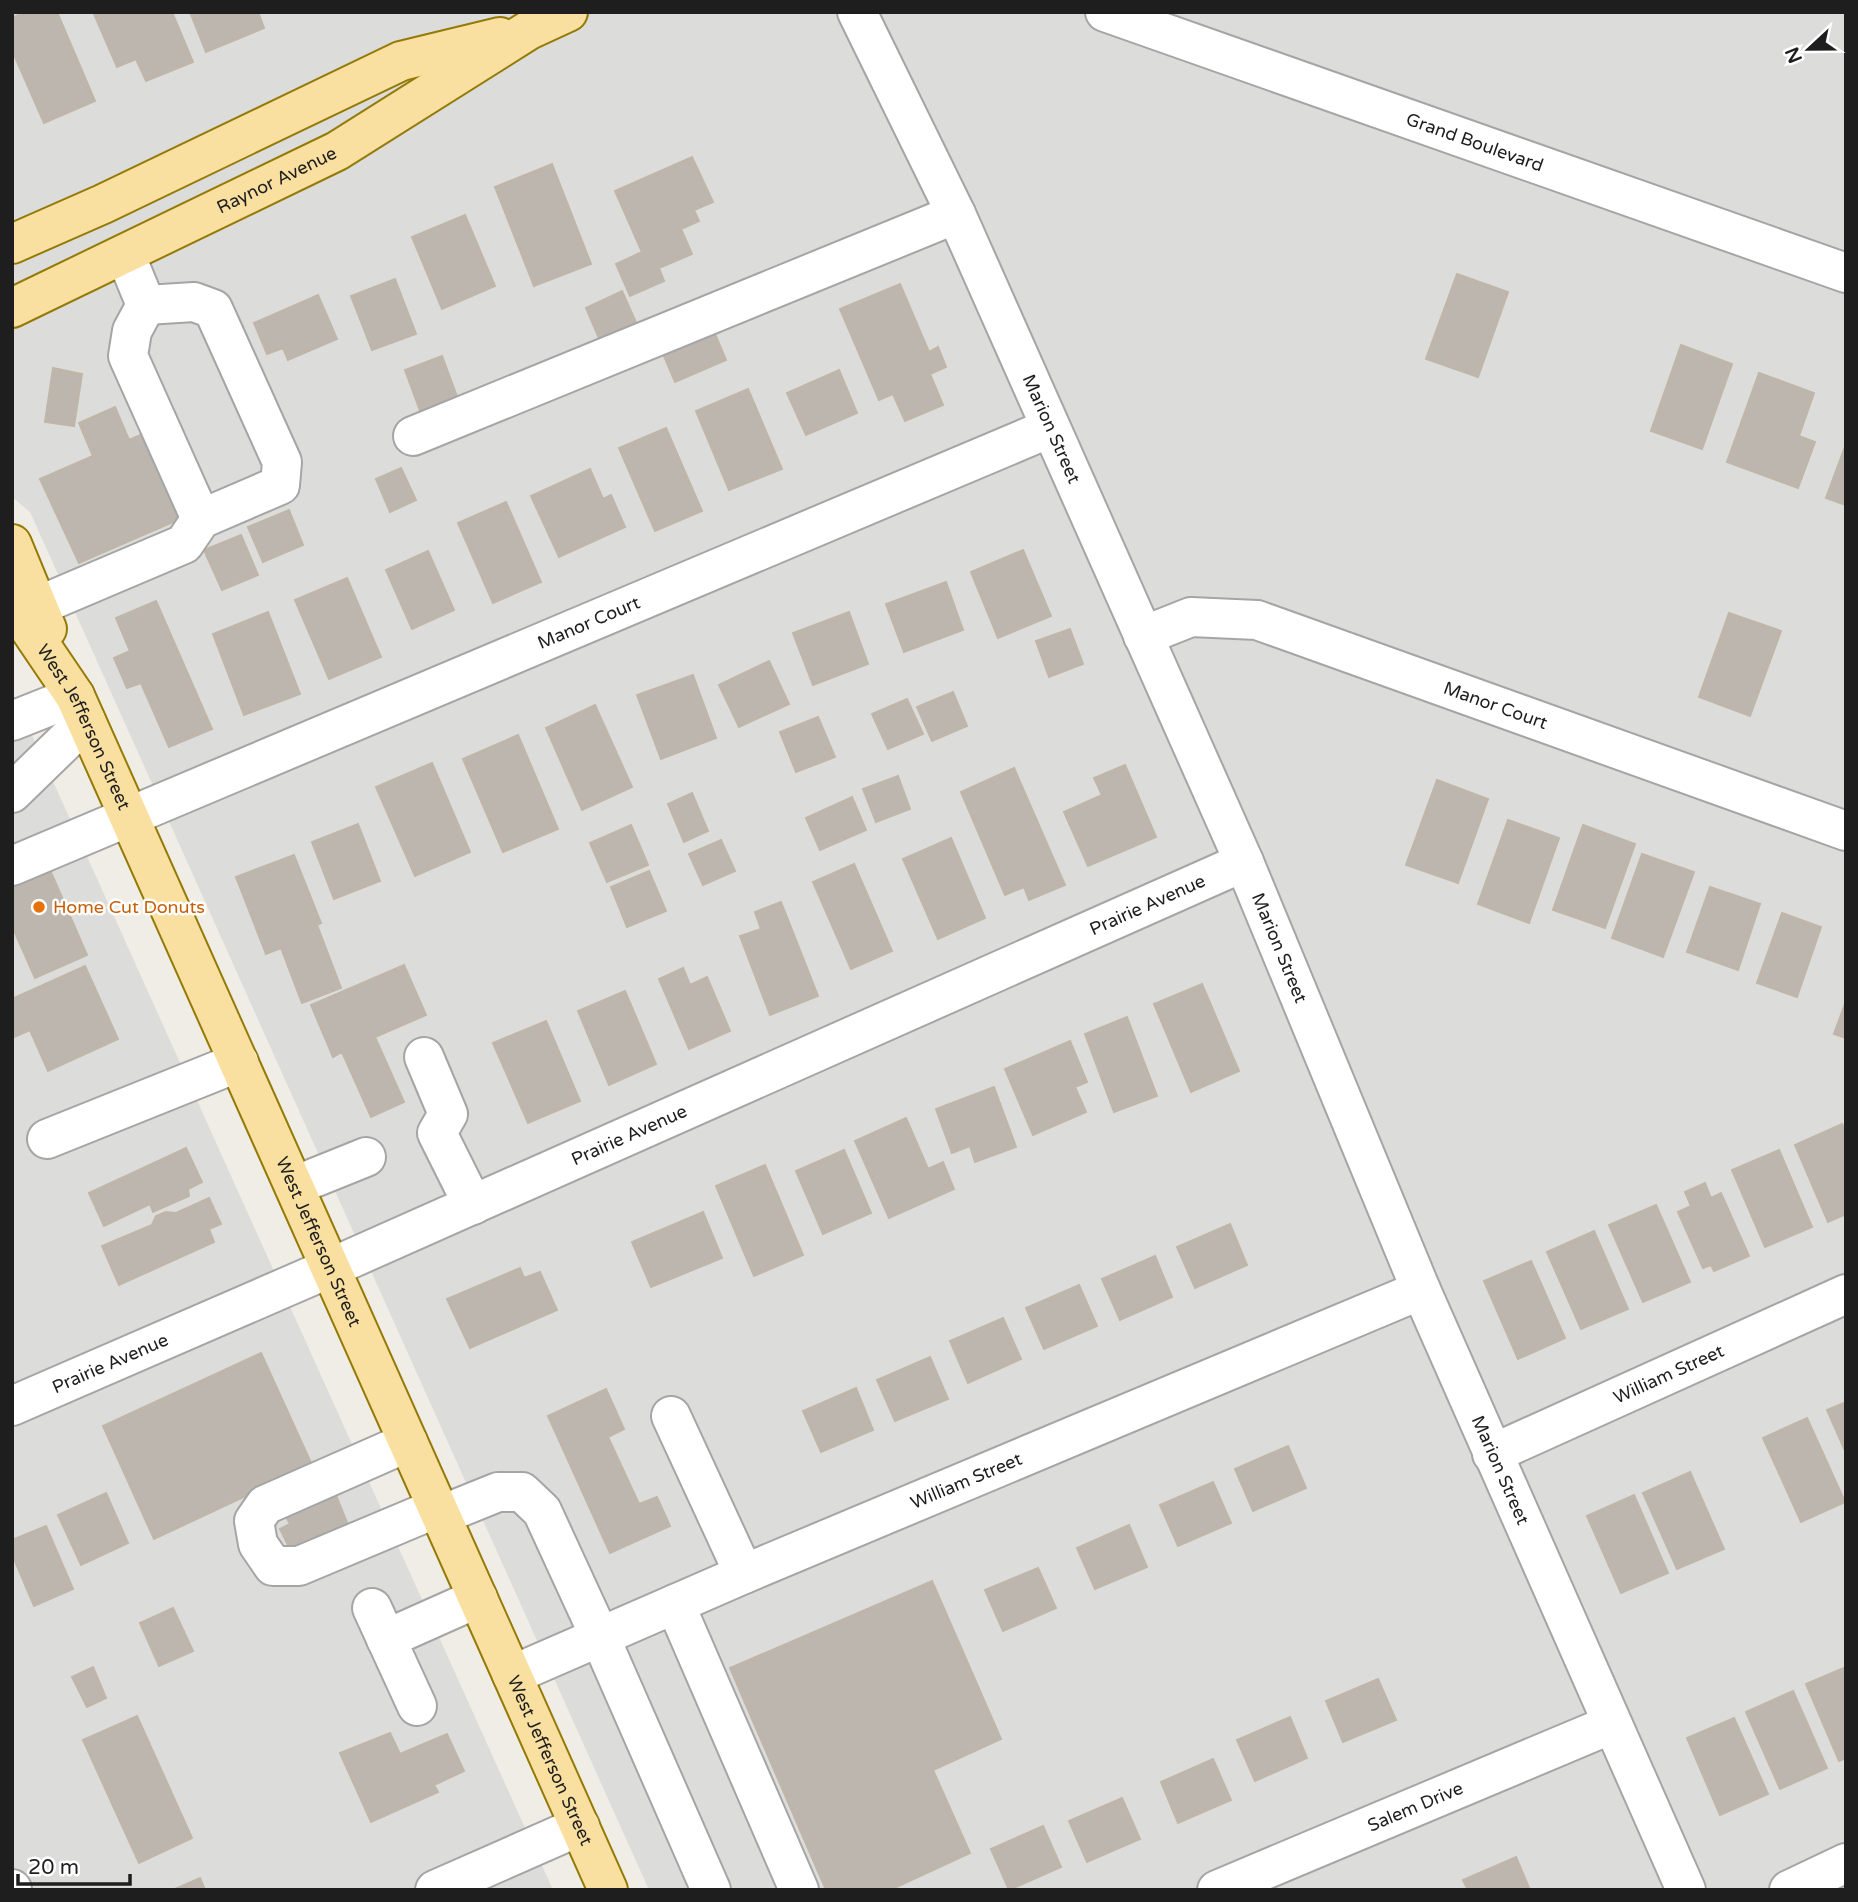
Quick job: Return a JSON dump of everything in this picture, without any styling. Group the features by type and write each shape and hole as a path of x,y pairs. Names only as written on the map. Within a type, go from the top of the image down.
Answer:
{"main road":[{"name":"Raynor Avenue","path":"12,309 337,151 529,30 568,12"},
{"name":"Raynor Avenue","path":"12,244 103,204 401,61 529,30"},
{"name":"West Jefferson Street","path":"12,544 25,605 80,708 608,1890"}],"street":[{"name":"Marion Street","path":"857,12 956,214 1244,862 1421,1290 1686,1890"},
{"name":"Grand Boulevard","path":"1105,12 1846,273"},
{"path":"413,436 956,214"},
{"path":"125,254 146,305"},
{"path":"25,605 184,544 201,519 280,485 282,462 213,309 194,302 146,305"},
{"path":"146,305 132,331 128,356 201,519"},
{"name":"Manor Court","path":"12,866 1050,428"},
{"name":"Manor Court","path":"1143,636 1191,617 1257,620 1846,831"},
{"path":"12,721 80,708"},
{"path":"12,793 80,708"},
{"name":"Prairie Avenue","path":"12,1406 473,1205 1244,862"},
{"path":"424,1057 448,1114 438,1133 473,1205"},
{"path":"47,1139 239,1062"},
{"path":"294,1186 366,1157"},
{"name":"William Street","path":"512,1675 744,1574 1421,1290"},
{"name":"William Street","path":"1492,1454 1846,1294"},
{"path":"671,1416 744,1574"},
{"path":"408,1443 265,1505 254,1521 258,1544 273,1566 299,1566 439,1511 498,1492 522,1492 542,1511 712,1890"},
{"path":"416,1706 379,1624 478,1598"},
{"path":"675,1604 799,1890"},
{"name":"Salem Drive","path":"1217,1890 1612,1724"},
{"path":"451,1887 580,1826"},
{"path":"1789,1890 1846,1863"}],"shaded area":[{"path":"12,12 1846,12 1846,1890 649,1890 30,512 12,497"},
{"path":"12,691 99,883 553,1890 12,1890"}],"building":[{"path":"25,12 57,12 95,101 44,123 12,50 12,18"},
{"path":"172,12 193,62 146,81 136,59 117,67 94,14"},
{"path":"190,12 258,12 264,28 206,52"},
{"path":"692,157 713,202 694,210 699,221 681,229 692,254 659,268 664,281 630,296 616,264 642,252 615,191"},
{"path":"552,164 591,264 534,286 495,187"},
{"path":"465,215 495,286 442,309 412,237"},
{"path":"1457,274 1508,292 1478,377 1426,359"},
{"path":"395,279 416,334 372,350 351,296"},
{"path":"900,284 929,352 938,347 946,367 930,374 943,405 905,421 893,394 879,400 840,309"},
{"path":"622,291 638,327 601,343 586,308"},
{"path":"318,295 337,339 288,360 283,348 267,354 254,323"},
{"path":"712,327 726,360 675,382 661,349"},
{"path":"1681,345 1732,364 1702,449 1651,431"},
{"path":"442,356 459,402 422,416 405,370"},
{"path":"53,368 82,374 74,426 45,422"},
{"path":"839,370 857,413 806,435 787,393"},
{"path":"1759,373 1814,393 1799,436 1815,442 1798,488 1727,462"},
{"path":"748,389 782,469 729,490 696,411"},
{"path":"115,407 129,440 143,434 180,519 79,563 40,479 93,456 79,423"},
{"path":"666,428 702,511 655,531 619,448"},
{"path":"1846,444 1846,505 1826,498"},
{"path":"401,468 416,500 390,512 376,479"},
{"path":"590,469 603,499 611,495 625,527 559,557 531,496"},
{"path":"506,502 541,582 493,603 458,523"},
{"path":"289,510 303,545 263,562 248,527"},
{"path":"241,535 258,575 222,590 204,550"},
{"path":"1023,550 1051,616 998,638 971,572"},
{"path":"428,551 454,610 412,629 386,570"},
{"path":"347,578 381,657 329,679 295,600"},
{"path":"946,582 963,630 904,652 886,604"},
{"path":"156,601 212,729 169,747 141,683 127,688 114,658 130,651 116,618"},
{"path":"268,612 300,694 244,715 213,634"},
{"path":"849,612 868,664 813,685 793,633"},
{"path":"1729,613 1781,631 1750,716 1699,697"},
{"path":"1070,629 1083,664 1049,677 1036,641"},
{"path":"769,661 789,704 739,727 719,685"},
{"path":"693,675 716,738 661,759 637,695"},
{"path":"953,692 967,726 932,741 917,707"},
{"path":"907,699 923,734 888,749 872,714"},
{"path":"595,705 632,787 582,810 546,728"},
{"path":"818,717 835,757 796,772 780,732"},
{"path":"518,735 558,829 503,852 463,759"},
{"path":"432,763 470,852 415,876 376,787"},
{"path":"1125,765 1156,837 1088,866 1064,812 1102,795 1094,778"},
{"path":"1014,768 1065,885 1029,900 1024,887 1005,895 961,792"},
{"path":"898,776 910,809 876,822 863,789"},
{"path":"1437,780 1488,799 1458,883 1406,865"},
{"path":"692,793 708,831 684,842 668,804"},
{"path":"852,797 866,830 820,850 806,818"},
{"path":"1508,820 1559,838 1529,923 1478,904"},
{"path":"358,824 380,881 334,899 312,842"},
{"path":"631,825 648,865 607,882 590,843"},
{"path":"1583,825 1635,844 1605,928 1553,910"},
{"path":"951,838 985,918 938,939 903,859"},
{"path":"721,840 735,871 703,885 689,854"},
{"path":"1642,854 1694,872 1663,957 1612,938"},
{"path":"294,855 321,923 317,925 341,988 302,1003 281,948 266,954 236,877"},
{"path":"854,864 892,951 851,969 813,882"},
{"name":"Home Cut Donuts","path":"50,870 87,955 35,978 12,926 12,887"},
{"path":"649,871 666,911 627,927 611,887"},
{"path":"1710,887 1760,904 1738,970 1687,952"},
{"path":"781,902 818,996 770,1015 740,936 761,929 755,912"},
{"path":"1782,913 1821,927 1797,997 1757,983"},
{"path":"404,965 426,1015 375,1037 404,1102 371,1117 342,1052 333,1057 311,1005"},
{"path":"85,966 118,1039 48,1071 30,1030 12,1038 12,999"},
{"path":"683,968 690,985 707,977 730,1031 689,1049 659,979"},
{"path":"1202,984 1239,1071 1191,1092 1154,1004"},
{"path":"625,991 656,1064 609,1085 578,1011"},
{"path":"1846,1001 1846,1038 1834,1034"},
{"path":"1127,1017 1157,1096 1114,1112 1085,1034"},
{"path":"546,1021 580,1101 528,1123 493,1043"},
{"path":"1070,1041 1087,1082 1075,1087 1086,1112 1033,1135 1005,1069"},
{"path":"994,1087 1016,1147 975,1162 970,1146 952,1153 936,1109"},
{"path":"906,1118 928,1169 943,1162 954,1189 889,1218 855,1141"},
{"path":"1842,1124 1846,1133 1846,1214 1828,1222 1795,1145"},
{"path":"186,1148 202,1182 188,1189 189,1196 153,1212 150,1204 104,1226 89,1193"},
{"path":"844,1150 871,1213 823,1234 796,1171"},
{"path":"1779,1150 1812,1227 1765,1247 1732,1170"},
{"path":"765,1165 803,1255 754,1276 716,1186"},
{"path":"1705,1183 1711,1198 1721,1193 1749,1256 1714,1271 1711,1265 1703,1268 1678,1212 1691,1206 1685,1192"},
{"path":"209,1198 221,1224 209,1229 214,1242 119,1285 102,1246 152,1225 156,1216 166,1212 176,1213"},
{"path":"1656,1205 1690,1282 1643,1302 1609,1225"},
{"path":"703,1212 722,1258 651,1287 632,1242"},
{"path":"1230,1224 1247,1265 1195,1288 1177,1247"},
{"path":"1594,1231 1628,1309 1581,1329 1547,1252"},
{"path":"1155,1256 1172,1297 1120,1320 1102,1279"},
{"path":"1531,1261 1565,1338 1518,1359 1484,1281"},
{"path":"520,1268 524,1278 540,1272 557,1310 470,1348 447,1299"},
{"path":"1079,1285 1097,1326 1044,1349 1026,1308"},
{"path":"1003,1318 1021,1359 968,1383 950,1341"},
{"path":"261,1353 312,1465 154,1539 103,1426"},
{"path":"930,1357 948,1399 895,1421 877,1380"},
{"path":"856,1388 873,1430 821,1452 803,1411"},
{"path":"606,1389 624,1429 608,1437 639,1504 657,1497 670,1526 610,1553 548,1416"},
{"path":"1846,1402 1846,1453 1827,1410"},
{"path":"1807,1418 1845,1502 1801,1522 1763,1438"},
{"path":"1288,1446 1306,1488 1253,1511 1235,1469"},
{"path":"1690,1472 1724,1549 1677,1569 1643,1493"},
{"path":"1213,1482 1231,1523 1178,1546 1160,1505"},
{"path":"106,1493 128,1543 81,1565 58,1515"},
{"path":"335,1493 348,1525 291,1551 280,1529 290,1524 285,1515"},
{"path":"1634,1495 1668,1573 1621,1593 1587,1516"},
{"path":"1129,1525 1147,1567 1095,1589 1077,1548"},
{"path":"46,1526 73,1589 34,1606 12,1554 12,1540"},
{"path":"1038,1568 1056,1608 1003,1631 985,1590"},
{"path":"932,1581 1001,1739 933,1770 970,1853 890,1890 826,1890 730,1668"},
{"path":"173,1608 193,1651 159,1666 140,1623"},
{"path":"93,1667 106,1698 87,1707 72,1677"},
{"path":"1846,1667 1846,1758 1839,1761 1806,1684"},
{"path":"1378,1679 1396,1720 1343,1742 1326,1701"},
{"path":"1793,1691 1827,1768 1780,1789 1746,1712"},
{"path":"137,1716 192,1838 139,1863 83,1740"},
{"path":"1290,1717 1307,1758 1255,1781 1237,1740"},
{"path":"1734,1718 1768,1794 1720,1815 1687,1738"},
{"path":"390,1733 400,1754 447,1734 464,1771 434,1785 438,1792 371,1822 340,1753"},
{"path":"1213,1759 1231,1800 1178,1823 1161,1782"},
{"path":"1122,1798 1140,1839 1087,1862 1069,1821"},
{"path":"1043,1826 1061,1867 1009,1890 991,1849"},
{"path":"1516,1857 1530,1890 1468,1890 1463,1880"},
{"path":"200,1878 205,1890 173,1890"}],"place":[{"name":"Home Cut Donuts","path":"39,907"}]}
